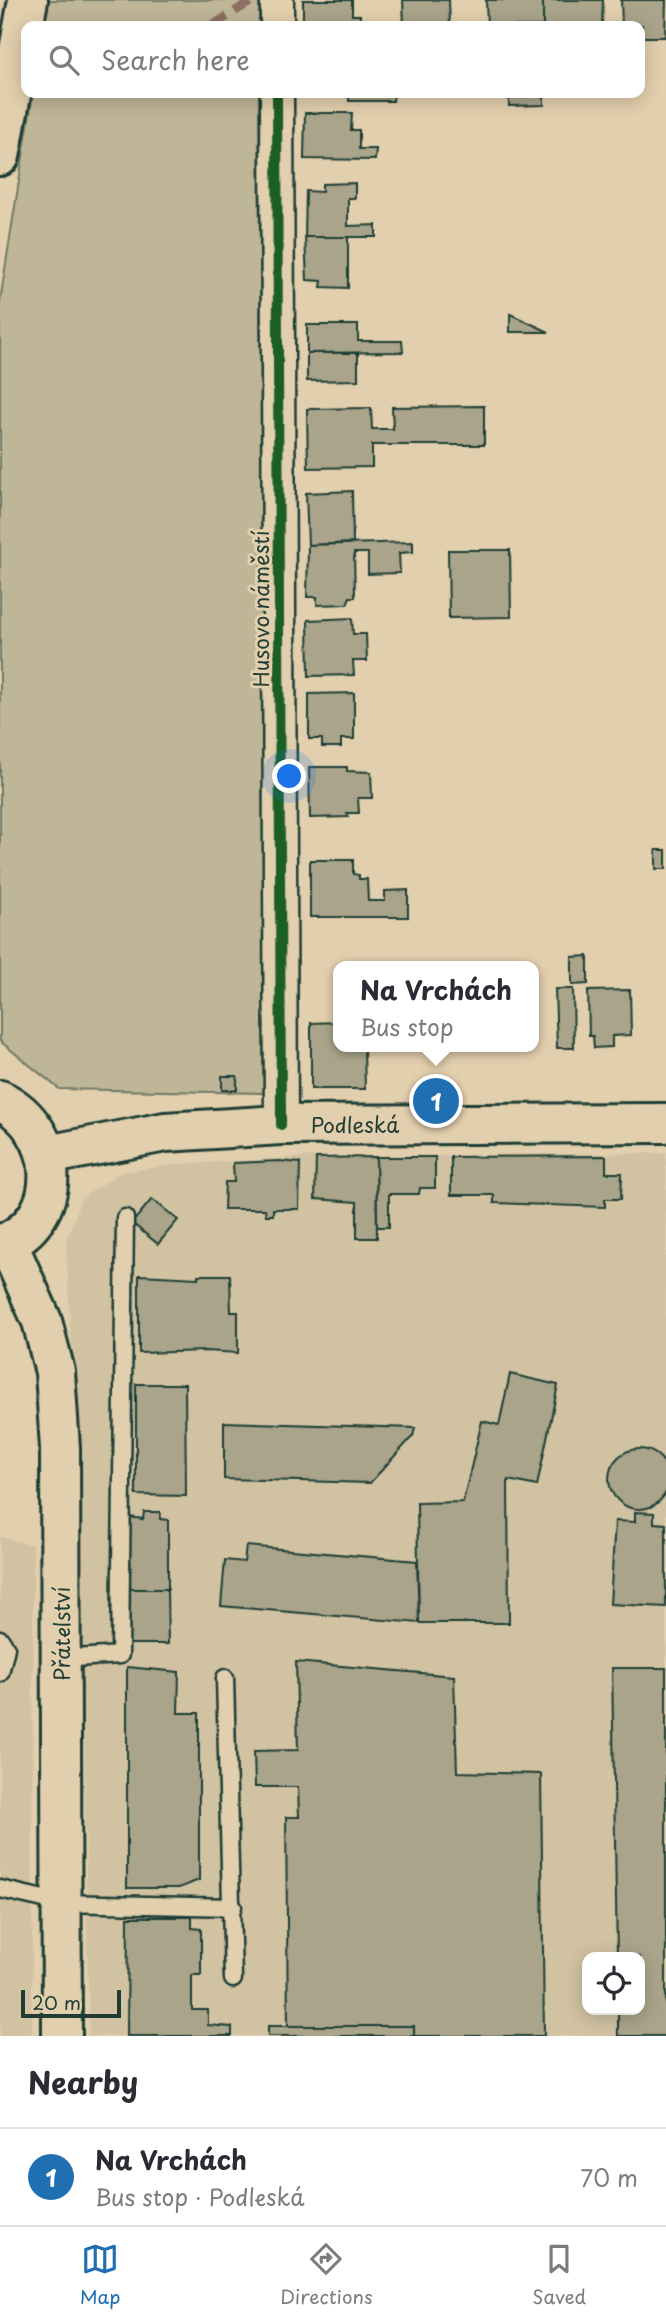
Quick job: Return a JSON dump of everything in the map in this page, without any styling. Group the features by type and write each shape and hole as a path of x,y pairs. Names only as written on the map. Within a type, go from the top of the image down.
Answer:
{"main road":[{"path":"24,21 28,0"},
{"path":"0,156 21,39"},
{"name":"Přátelství","path":"0,1100 28,1118 40,1135 47,1155 49,1176 41,1206 24,1231 3,1244 42,1321 55,1372 60,1448 62,2036"},
{"name":"Podleská","path":"47,1155 165,1132 281,1125 666,1123"}],"street":[{"path":"277,0 277,21"},
{"name":"Husovo náměstí","path":"277,98 281,1125"}],"lane":[{"path":"61,1659 120,1655 125,1218"},
{"path":"0,1639 6,1648 0,1673"},
{"path":"225,1678 233,1979"},
{"path":"0,1889 61,1903 233,1906"}],"shaded area":[{"path":"48,0 259,0 259,21 45,21"},
{"path":"32,98 259,98 265,1093 59,1089 0,1041 0,301"},
{"path":"666,1153 666,2036 89,2036 80,1528 66,1241 81,1199 121,1172 183,1164 310,1157"},
{"path":"0,1537 33,1545 32,2036 0,2036"}],"building":[{"path":"303,0 352,0 352,15 360,15 360,21 303,21"},
{"path":"403,0 449,0 450,21 404,21"},
{"path":"486,0 543,0 543,21 487,21"},
{"path":"543,0 603,0 602,21 543,21"},
{"path":"621,0 666,0 665,37 645,37 645,21 622,21"},
{"path":"349,98 393,98 393,101 349,101"},
{"path":"509,98 544,98 544,105 509,106"},
{"path":"305,113 352,113 351,130 359,130 359,149 376,149 375,160 304,159"},
{"path":"355,183 355,198 348,198 348,226 376,225 376,237 305,237 306,191 322,192 322,184"},
{"path":"305,237 348,237 348,288 321,287 322,281 307,280"},
{"path":"510,314 549,332 510,332"},
{"path":"307,325 358,325 358,341 402,341 403,352 307,353"},
{"path":"307,353 358,353 358,380 307,381"},
{"path":"484,406 484,445 372,445 372,467 308,468 307,409 371,408 372,429 393,429 392,407"},
{"path":"352,491 353,543 308,545 306,493"},
{"path":"413,542 413,552 399,553 400,573 368,574 368,553 354,553 355,597 350,597 347,604 317,605 317,597 307,597 308,545"},
{"path":"448,550 510,550 511,617 449,618"},
{"path":"352,618 353,634 366,634 367,661 353,661 354,675 309,676 308,620"},
{"path":"354,693 354,739 341,739 341,747 322,747 322,739 309,739 309,694"},
{"path":"309,767 347,767 347,771 371,772 372,798 358,798 359,813 347,813 348,817 310,818"},
{"path":"656,850 666,850 666,869 656,869"},
{"path":"310,860 353,860 353,874 359,875 359,879 367,879 368,901 385,901 385,891 408,890 408,917 310,917"},
{"path":"588,956 588,984 572,985 572,957"},
{"path":"555,989 573,989 574,1048 557,1048"},
{"path":"630,990 631,1035 612,1036 612,1047 594,1048 593,1036 589,1036 588,991"},
{"path":"333,1022 333,1052 364,1052 365,1089 311,1089 311,1023"},
{"path":"222,1076 237,1076 237,1090 222,1090"},
{"path":"606,1156 606,1173 622,1173 621,1199 605,1199 605,1207 494,1203 494,1195 451,1195 451,1157"},
{"path":"376,1157 435,1157 435,1188 420,1188 419,1194 389,1194 389,1227 377,1227"},
{"path":"376,1157 377,1238 357,1238 357,1202 315,1199 316,1158"},
{"path":"233,1163 300,1163 299,1209 273,1209 273,1215 266,1215 265,1209 224,1209 225,1182 234,1182"},
{"path":"152,1199 178,1220 158,1244 132,1223"},
{"path":"139,1275 198,1278 198,1275 230,1275 231,1312 238,1312 238,1353 139,1353"},
{"path":"510,1374 558,1385 537,1486 508,1480 509,1623 419,1623 417,1503 463,1502 482,1421 499,1425"},
{"path":"136,1384 185,1384 186,1496 136,1495"},
{"path":"224,1422 415,1428 413,1436 370,1483 224,1479"},
{"path":"633,1449 645,1449 661,1457 667,1467 667,1491 661,1501 645,1509 633,1509 617,1501 609,1485 609,1473 617,1457"},
{"path":"144,1512 160,1512 160,1519 168,1520 168,1589 128,1589 129,1517 143,1519"},
{"path":"635,1512 654,1513 654,1523 666,1524 666,1607 610,1604 615,1521 635,1522"},
{"path":"246,1546 417,1561 419,1623 221,1606 225,1560 244,1562"},
{"path":"128,1589 167,1589 168,1644 127,1644"},
{"path":"296,1662 454,1676 457,1772 541,1774 544,2036 414,2036 414,2026 288,2027 286,1817 299,1817 298,1787 255,1787 254,1751 298,1750"},
{"path":"127,1667 179,1672 178,1713 199,1713 199,1880 179,1888 127,1888"},
{"path":"612,1668 666,1668 666,2036 618,2036 618,2015 645,2015 645,1952 617,1952"},
{"path":"128,1917 192,1917 192,1928 201,1929 201,1975 192,1975 192,2010 208,2010 208,2025 232,2027 232,2036 127,2036"},
{"path":"268,2026 414,2026 414,2036 268,2036"}],"marked path":[{"path":"220,21 253,0"}],"cycle path":[{"path":"277,98 281,1125"}],"place":[{"name":"Na Vrchách","path":"436,1101"}]}
